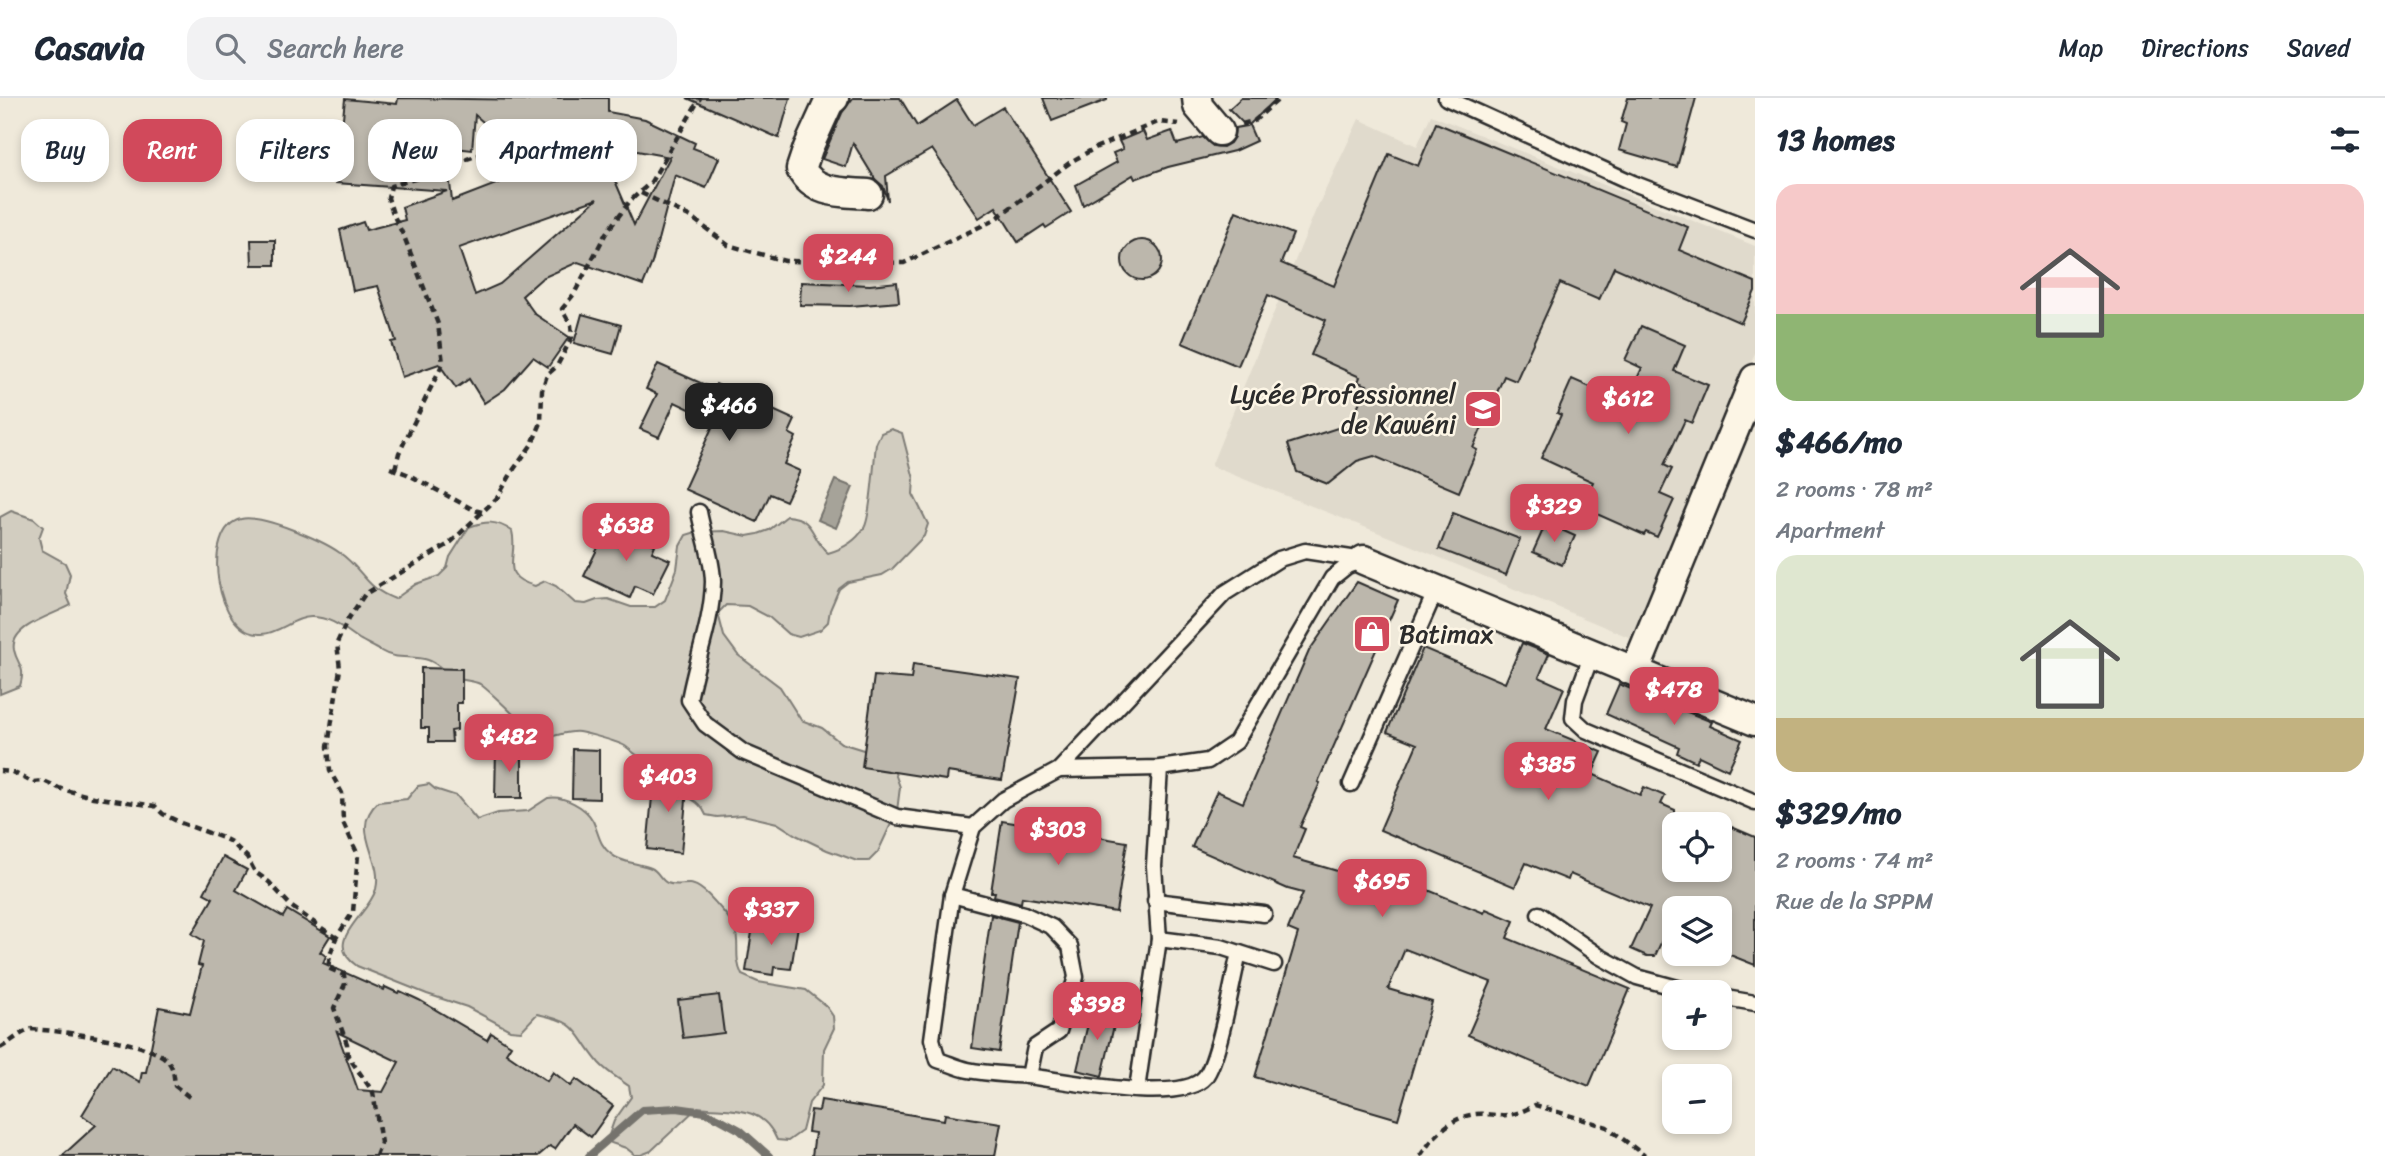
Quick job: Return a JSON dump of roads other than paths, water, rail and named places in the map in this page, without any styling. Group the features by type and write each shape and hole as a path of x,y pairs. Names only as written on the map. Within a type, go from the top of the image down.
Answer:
{"street":[{"path":"834,98 829,102 801,169 807,180 825,190 868,194"},
{"path":"1198,98 1198,106 1219,131"},
{"path":"1635,671 1755,379"},
{"path":"1364,561 1755,721"}],"lane":[{"path":"1446,98 1633,184 1755,230"},
{"path":"699,512 713,579 708,627 693,675 689,700 705,724 743,752 897,817 973,828"},
{"path":"1239,953 1215,1055 1205,1077 1192,1086 1175,1090 1112,1090 1029,1076 969,1070 938,1060 932,1039 952,895 973,828 1003,800 1059,770 1225,593 1279,559 1305,551 1364,561"},
{"path":"1059,770 1160,768 1208,761 1236,743 1332,578 1347,566 1364,561"},
{"path":"1351,784 1436,590"},
{"path":"1592,654 1575,700 1573,718 1586,730 1755,802"},
{"path":"1137,1089 1159,939 1154,866 1160,768"},
{"path":"952,895 1024,914 1052,927 1070,946 1076,977 1059,1031 1035,1047 1029,1076"},
{"path":"1156,901 1264,914"},
{"path":"1539,914 1598,956 1637,977 1662,984"},
{"path":"1159,939 1221,947 1274,964"},
{"path":"1732,999 1755,1003"}],"waterway":[{"path":"589,1156 642,1110 677,1108 705,1112 720,1119 740,1130 769,1156"}],"place":[{"name":"Lycée Professionnel de Kawéni","path":"1483,409"},
{"name":"Batimax","path":"1372,634"}]}
